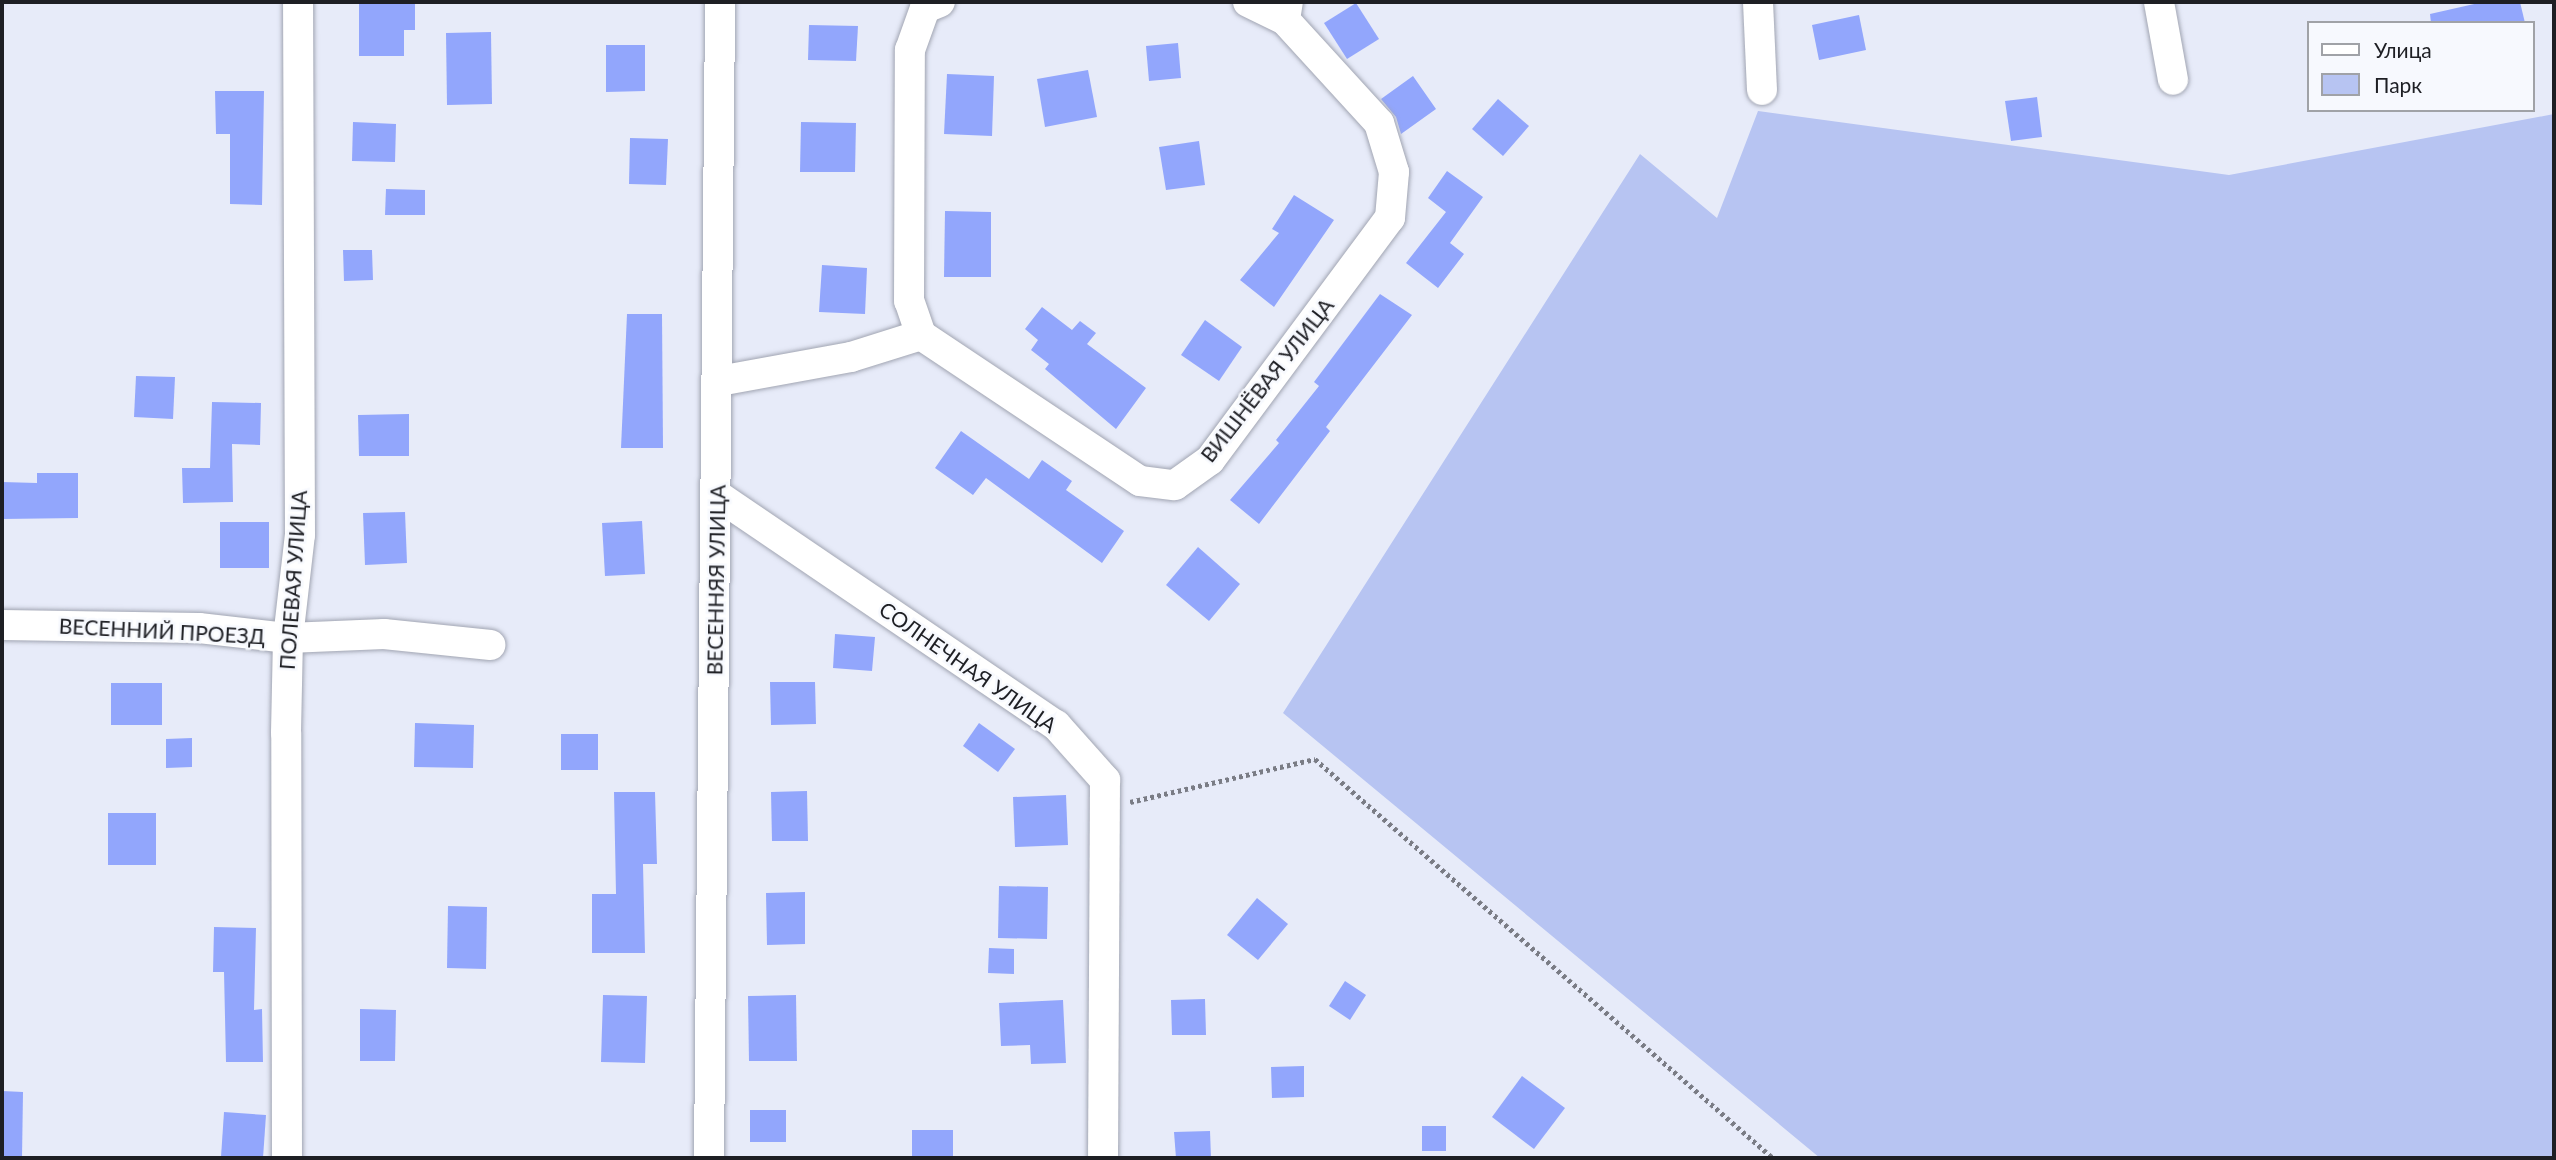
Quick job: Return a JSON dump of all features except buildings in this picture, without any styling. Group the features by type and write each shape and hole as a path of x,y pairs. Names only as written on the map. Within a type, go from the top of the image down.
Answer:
{"street":[{"name":"ПОЛЕВАЯ УЛИЦА","path":"287,1158 288,638 300,535 298,2"},
{"name":"ВЕСЕННЯЯ УЛИЦА","path":"709,1158 719,382 720,2"},
{"path":"719,382 851,357 921,335 909,301 910,50 925,8 940,2"},
{"path":"1248,2 1287,11"},
{"path":"1758,2 1762,90"},
{"path":"2159,2 2173,80"},
{"name":"ВИШНЁВАЯ УЛИЦА","path":"921,335 1140,481 1175,485 1210,460 1390,218 1394,172 1379,123 1287,11"},
{"name":"СОЛНЕЧНАЯ УЛИЦА","path":"717,495 1056,725 1105,780 1103,1158"},
{"name":"ВЕСЕННИЙ ПРОЕЗД","path":"2,625 199,628 288,638 384,634 490,645"}],"path":[{"path":"1105,807 1315,760 1773,1158"}],"green space":[{"path":"1758,111 2229,175 2554,114 2554,1158 1820,1158 1283,713 1640,154 1717,218"}]}
